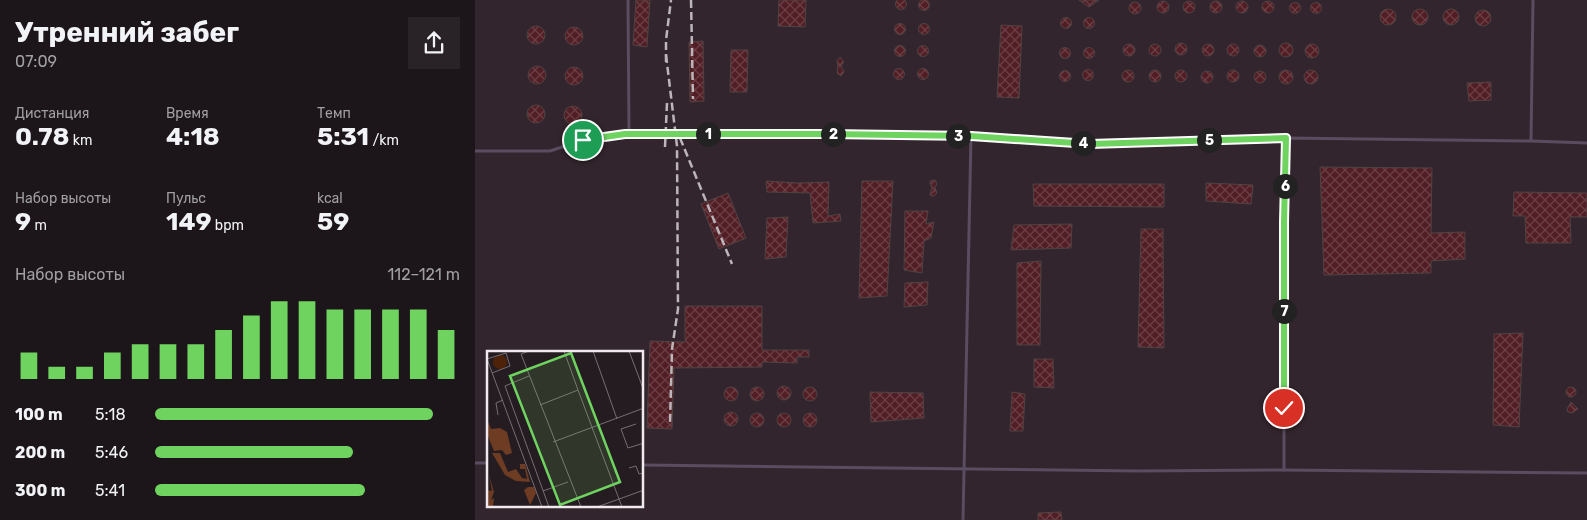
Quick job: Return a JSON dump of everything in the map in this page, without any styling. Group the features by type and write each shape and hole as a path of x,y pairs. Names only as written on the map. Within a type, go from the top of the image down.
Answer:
{"lane":[{"path":"628,0 629,134"},
{"path":"1531,141 1533,0"},
{"path":"475,151 550,151 583,140 629,134 971,136 1090,144 1286,138 1587,143"},
{"path":"963,520 971,136"},
{"path":"1284,470 1286,138"},
{"path":"644,465 1139,471 1284,470 1587,473"}],"shaded area":[{"path":"475,0 1587,0 1587,520 475,520"}],"building":[{"path":"899,-1 903,-1 906,4 905,8 899,9 896,6 896,2"},
{"path":"636,0 650,0 647,47 633,45"},
{"path":"779,0 806,0 805,27 778,26"},
{"path":"922,0 926,0 929,5 928,9 922,10 919,7 919,3"},
{"path":"1079,0 1099,0 1089,7"},
{"path":"1161,1 1165,1 1169,7 1165,13 1161,13 1157,9 1157,5"},
{"path":"1187,1 1191,1 1195,7 1191,13 1187,13 1183,9 1183,5"},
{"path":"1214,1 1218,1 1222,7 1218,13 1214,13 1210,9 1210,5"},
{"path":"1240,1 1244,1 1248,7 1244,13 1240,13 1236,9 1236,5"},
{"path":"1266,1 1270,1 1274,7 1270,13 1266,13 1262,9 1262,5"},
{"path":"1133,2 1137,2 1141,8 1137,14 1133,14 1129,10 1129,6"},
{"path":"1316,2 1322,8 1316,14 1310,8"},
{"path":"1293,3 1297,3 1300,8 1299,12 1293,13 1290,10 1290,6"},
{"path":"1388,9 1394,11 1396,17 1394,23 1388,25 1382,23 1380,17 1382,11"},
{"path":"1420,9 1426,11 1428,17 1426,23 1420,25 1414,23 1412,17 1414,11"},
{"path":"1451,9 1457,11 1459,17 1457,23 1451,25 1445,23 1443,17 1445,11"},
{"path":"1483,10 1489,12 1491,18 1489,24 1483,26 1477,24 1475,18 1477,12"},
{"path":"1089,17 1095,23 1089,29 1083,23"},
{"path":"1064,18 1068,18 1071,23 1070,27 1064,28 1061,25 1061,21"},
{"path":"898,24 902,24 905,29 904,33 898,34 895,31 895,27"},
{"path":"922,24 926,24 929,29 928,33 922,34 919,31 919,27"},
{"path":"1001,25 1022,26 1019,98 997,97"},
{"path":"532,26 540,26 545,31 543,42 532,44 527,39 527,31"},
{"path":"570,27 578,27 583,32 581,43 570,45 565,40 565,32"},
{"path":"703,41 704,101 690,102 689,42"},
{"path":"1179,43 1183,43 1187,49 1183,55 1179,55 1175,51 1175,47"},
{"path":"1283,43 1289,43 1293,50 1289,57 1283,57 1279,53 1279,47"},
{"path":"1127,44 1131,44 1135,50 1131,56 1127,56 1123,52 1123,48"},
{"path":"1153,44 1157,44 1161,50 1157,56 1153,56 1149,52 1149,48"},
{"path":"1206,44 1210,44 1214,50 1210,56 1206,56 1202,52 1202,48"},
{"path":"1231,44 1235,44 1239,50 1235,56 1231,56 1227,52 1227,48"},
{"path":"1309,44 1315,44 1319,51 1315,58 1309,58 1305,54 1305,48"},
{"path":"1258,45 1262,45 1266,51 1262,57 1258,57 1254,53 1254,49"},
{"path":"898,46 902,46 905,51 904,55 898,56 895,53 895,49"},
{"path":"921,46 925,46 928,51 927,55 921,56 918,53 918,49"},
{"path":"1063,48 1067,48 1070,53 1069,57 1063,58 1060,55 1060,51"},
{"path":"1087,48 1091,48 1094,53 1093,57 1087,58 1084,55 1084,51"},
{"path":"731,50 748,50 747,92 730,92"},
{"path":"840,57 844,62 841,66 844,72 841,76 837,73 837,61"},
{"path":"533,66 541,66 546,71 544,82 533,84 528,79 528,71"},
{"path":"570,67 578,67 583,72 581,83 570,85 565,80 565,72"},
{"path":"897,69 901,69 904,74 903,78 897,79 894,76 894,72"},
{"path":"921,69 925,69 928,74 927,78 921,79 918,76 918,72"},
{"path":"1086,70 1090,70 1093,75 1092,79 1086,80 1083,77 1083,73"},
{"path":"1126,70 1130,70 1134,76 1130,82 1126,82 1122,78 1122,74"},
{"path":"1153,70 1157,70 1161,76 1157,82 1153,82 1149,78 1149,74"},
{"path":"1179,70 1183,70 1187,76 1183,82 1179,82 1175,78 1175,74"},
{"path":"1231,70 1235,70 1239,76 1235,82 1231,82 1227,78 1227,74"},
{"path":"1283,70 1289,70 1293,77 1289,84 1283,84 1279,80 1279,74"},
{"path":"1308,70 1314,70 1318,77 1314,84 1308,84 1304,80 1304,74"},
{"path":"1063,71 1067,71 1070,76 1069,80 1063,81 1060,78 1060,74"},
{"path":"1205,71 1209,71 1213,77 1209,83 1205,83 1201,79 1201,75"},
{"path":"1258,71 1262,71 1266,77 1262,83 1258,83 1254,79 1254,75"},
{"path":"1491,82 1491,100 1469,101 1467,83"},
{"path":"532,105 540,105 545,110 543,121 532,123 527,118 527,110"},
{"path":"569,106 577,106 582,111 580,122 569,124 564,119 564,111"},
{"path":"1320,167 1432,168 1431,233 1465,232 1465,259 1431,261 1431,273 1324,275"},
{"path":"935,180 937,193 931,196 932,188 930,181"},
{"path":"766,181 829,182 828,216 840,214 841,221 813,223 810,193 767,192"},
{"path":"862,181 893,181 887,296 859,298"},
{"path":"1206,183 1253,185 1251,204 1206,201"},
{"path":"1033,184 1164,184 1164,207 1034,206"},
{"path":"1514,192 1587,193 1587,217 1570,217 1571,243 1526,243 1525,216 1513,216"},
{"path":"728,193 746,238 719,249 701,204"},
{"path":"905,211 928,211 926,224 934,222 931,238 924,241 922,273 904,270"},
{"path":"788,217 786,257 765,259 767,218"},
{"path":"1072,224 1071,248 1011,250 1014,225"},
{"path":"1141,229 1163,229 1164,348 1138,347"},
{"path":"1041,261 1040,345 1017,345 1017,263"},
{"path":"928,282 927,305 904,307 905,283"},
{"path":"685,306 762,306 762,350 809,350 809,357 797,357 797,363 762,362 762,367 674,368 672,429 647,428 650,341 685,342"},
{"path":"1523,333 1519,427 1493,425 1494,334"},
{"path":"1034,359 1053,359 1054,388 1034,387"},
{"path":"784,386 789,388 791,393 789,398 784,400 779,398 777,393 779,388"},
{"path":"731,387 736,389 738,394 736,399 731,401 726,399 724,394 726,389"},
{"path":"757,387 762,389 764,394 762,399 757,401 752,399 750,394 752,389"},
{"path":"810,387 815,389 817,394 815,399 810,401 805,399 803,394 805,389"},
{"path":"1569,387 1573,387 1576,392 1575,396 1569,397 1566,394 1566,390"},
{"path":"870,392 923,393 924,418 871,422"},
{"path":"1012,392 1025,394 1023,431 1010,431"},
{"path":"1571,402 1578,409 1572,413 1568,412 1567,409"},
{"path":"731,412 736,414 738,419 736,424 731,426 726,424 724,419 726,414"},
{"path":"757,413 762,415 764,420 762,425 757,427 752,425 750,420 752,415"},
{"path":"784,413 789,415 791,420 789,425 784,427 779,425 777,420 779,415"},
{"path":"810,413 815,415 817,420 815,425 810,427 805,425 803,420 805,415"},
{"path":"1061,512 1062,520 1038,520 1038,513"}],"railway":[{"path":"666,62 666,40 671,0"},
{"path":"691,0 693,99"},
{"path":"666,55 677,146 678,309 672,349 670,424"},
{"path":"665,147 667,103"},
{"path":"680,138 732,264"}],"route":[{"path":"583,140 625,134 971,136 1090,144 1286,138 1284,408"}]}
